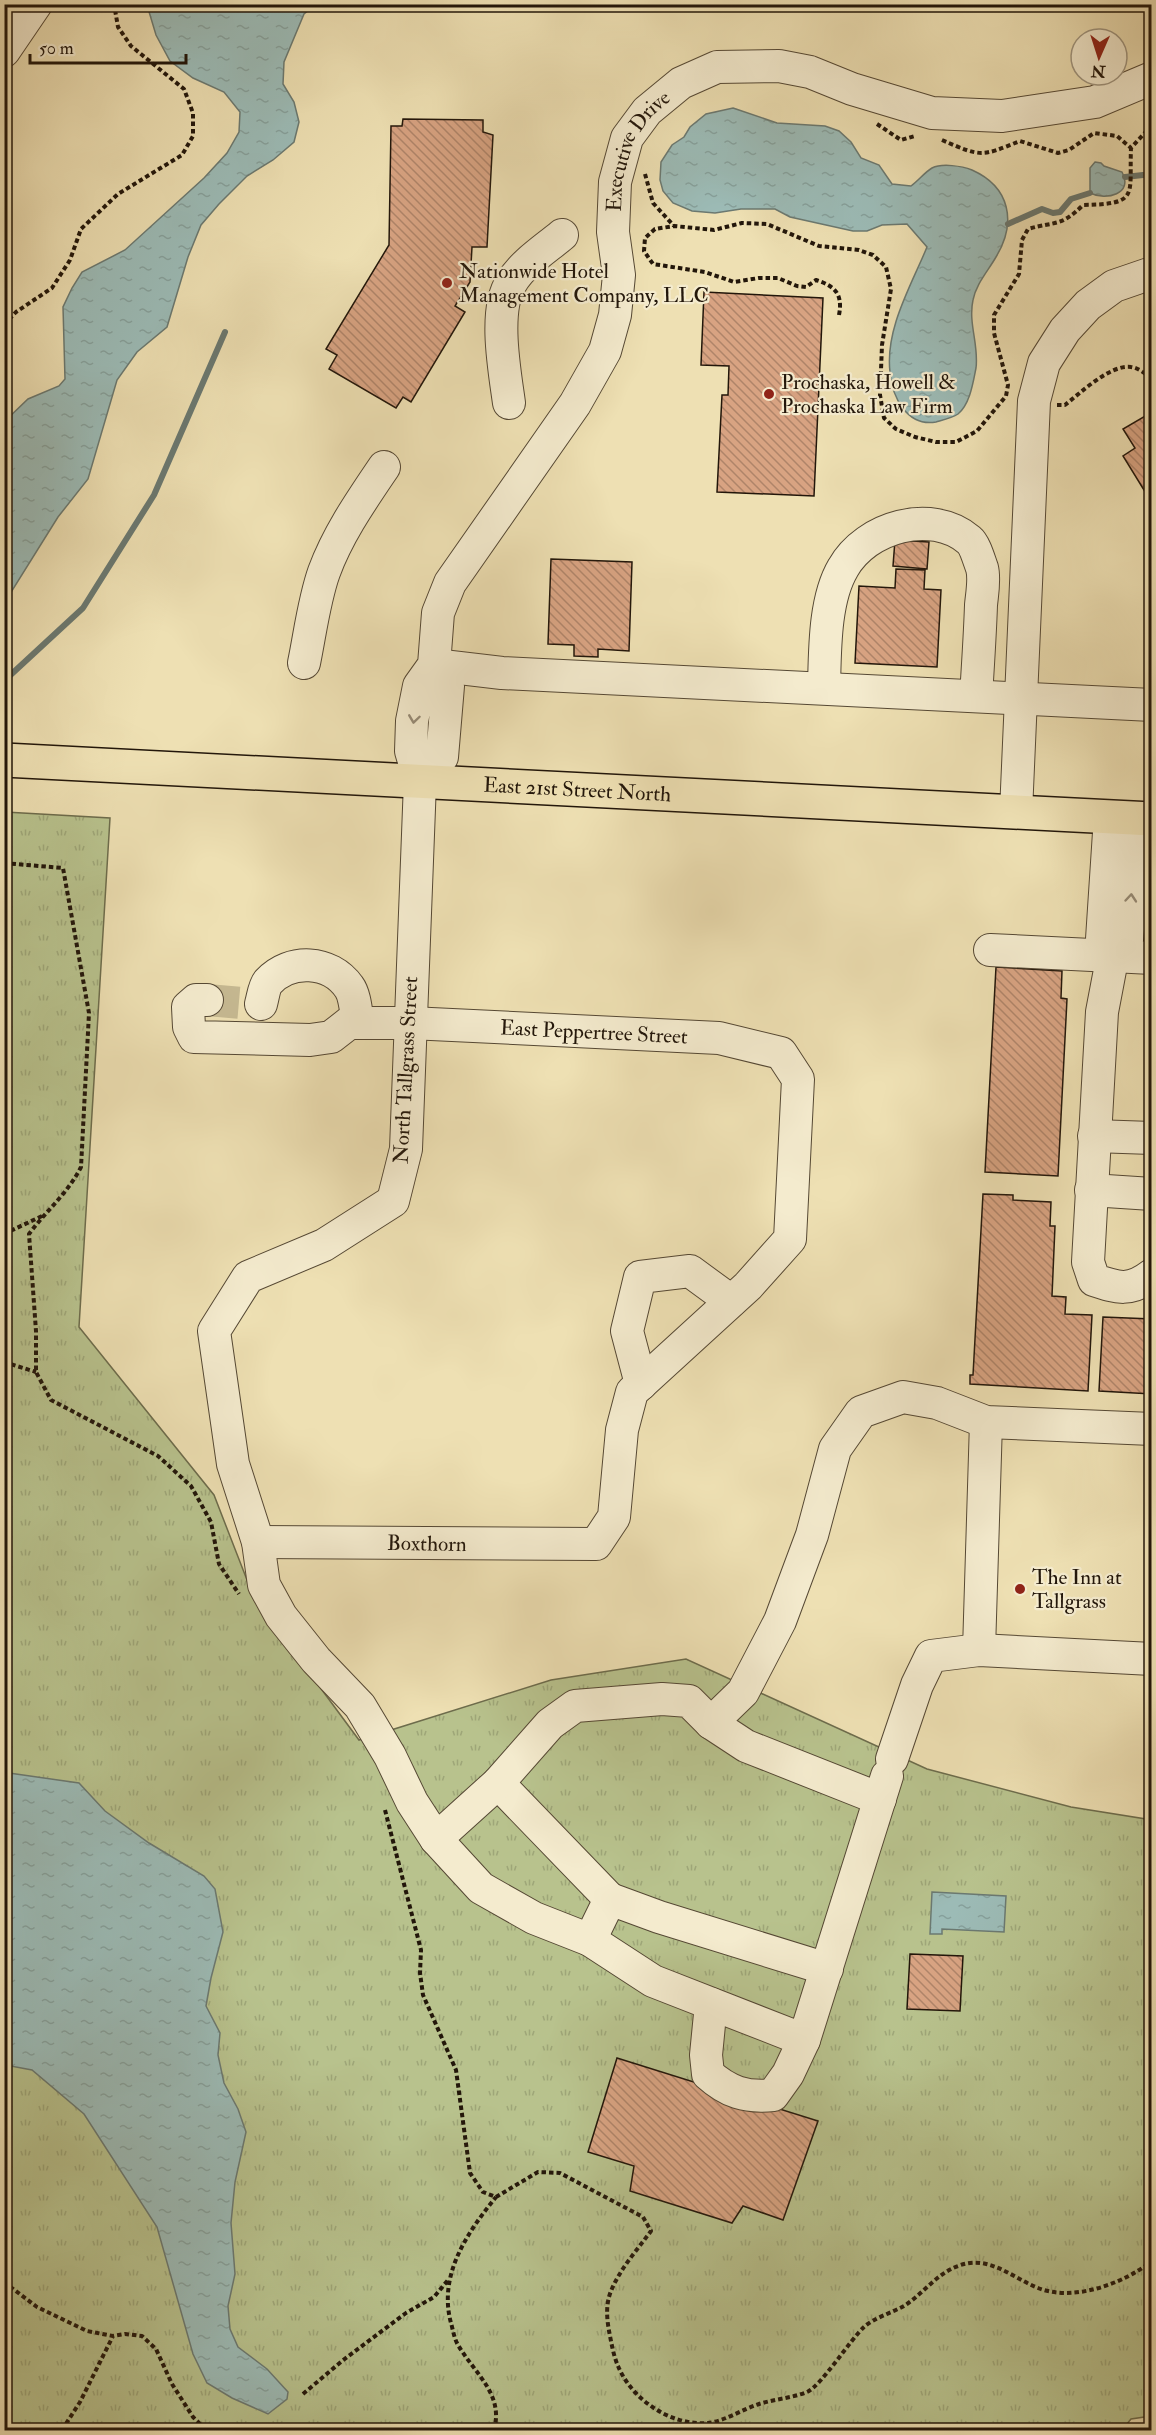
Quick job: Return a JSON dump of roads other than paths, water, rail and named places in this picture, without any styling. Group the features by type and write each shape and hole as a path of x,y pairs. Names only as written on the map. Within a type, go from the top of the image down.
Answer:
{"main road":[{"name":"East 21st Street North","path":"4,760 1133,818"}],"street":[{"path":"4,51 36,4"},
{"name":"Executive Drive","path":"420,782 411,752 412,721 420,686 434,665 438,613 450,583 575,404 605,351 615,315 619,275 614,232 615,182 627,138 646,111 681,83 717,68 779,66 810,72 862,92 932,113 1002,116 1095,102 1152,78"},
{"path":"509,403 501,323 509,285 525,265 562,235"},
{"path":"1016,812 1026,575 1020,399 1065,330 1088,305 1114,286 1152,273"},
{"path":"304,663 323,574 336,544 357,507 384,467"},
{"path":"824,688 826,640 833,588 843,566 864,545 892,528 922,523 951,528 971,541 983,571 976,696"},
{"path":"983,571 1026,575"},
{"path":"434,665 502,673 1152,705"},
{"name":"North Tallgrass Street","path":"420,782 406,1149 393,1201 324,1245 248,1277 214,1331 233,1464 258,1542 264,1585 281,1616 316,1660 360,1706 390,1756 412,1802 436,1839 480,1888 534,1918 590,1940 653,1981 804,2040"},
{"path":"1133,818 1126,940 1113,953 1102,1012 1088,1262 1094,1280 1117,1287 1139,1285 1152,1275"},
{"path":"990,950 1113,953 1152,958"},
{"path":"207,1000 196,1000 188,1007 189,1027 195,1037 258,1039 310,1040 331,1037 348,1023 358,1023 350,987 329,969 303,964 285,969 267,984 251,1003 258,1039"},
{"name":"East Peppertree Street","path":"358,1023 410,1023 719,1038 781,1053 798,1080 790,1239 748,1286 731,1301"},
{"path":"1094,1136 1152,1138"},
{"path":"1091,1190 1152,1194"},
{"path":"690,1271 731,1301 641,1384 627,1331 640,1277 690,1271"},
{"name":"Boxthorn","path":"258,1542 596,1544 614,1517 622,1430 632,1392 641,1384"},
{"path":"711,1724 743,1692 780,1621 812,1535 835,1449 861,1412 903,1397 937,1403 986,1422 1152,1430"},
{"path":"979,1650 986,1422"},
{"path":"711,2004 706,2055 708,2074 722,2087 754,2097 773,2095 788,2074 804,2040 917,1685 931,1656 979,1650 1152,1659"},
{"path":"436,1839 498,1783 550,1724 575,1706 662,1699 689,1701 711,1724 746,1746 887,1778"},
{"path":"498,1783 610,1899 659,1917 827,1969"},
{"path":"590,1940 610,1899"}],"water":[{"path":"147,5 315,5 304,14 284,62 283,84 294,102 299,122 294,142 273,160 247,176 201,225 188,257 167,327 137,352 117,380 88,479 58,517 5,602 5,421 28,399 59,386 65,379 63,307 82,272 125,250 204,178 227,153 239,132 240,112 224,92 193,78 170,61 156,35"},
{"path":"733,108 777,123 825,126 839,131 851,142 861,158 879,165 892,184 911,186 932,168 946,165 972,170 995,186 1002,196 1008,219 1003,244 979,283 975,294 972,317 976,368 968,399 958,414 936,422 917,420 903,408 891,382 889,356 895,324 927,247 907,224 882,225 867,231 853,231 790,217 775,209 741,209 715,213 692,211 673,203 663,191 660,180 661,162 672,145 684,137 690,127 706,114"},
{"path":"1095,162 1122,172 1125,180 1124,186 1116,194 1103,196 1090,193 1090,168"},
{"path":"4,1771 79,1783 105,1811 149,1843 204,1876 215,1889 223,1932 206,2006 220,2033 218,2055 224,2083 238,2109 246,2132 235,2182 231,2223 235,2274 228,2306 230,2329 238,2347 267,2369 288,2392 287,2399 268,2414 232,2398 207,2383 193,2354 157,2227 84,2114 32,2070 5,2065"},
{"path":"932,1892 1006,1896 1004,1932 942,1929 942,1934 930,1934"}],"waterway":[{"path":"1125,177 1152,174"},
{"path":"1008,224 1042,209 1053,213 1060,212 1071,199 1090,193"},
{"path":"4,681 83,608 154,495 225,332"}],"tunnel":[{"path":"207,1000 241,1003"}],"place":[{"name":"Nationwide Hotel Management Company, LLC","path":"447,283"},
{"name":"Prochaska, Howell & Prochaska Law Firm","path":"769,394"},
{"name":"The Inn at Tallgrass","path":"1020,1589"}]}
